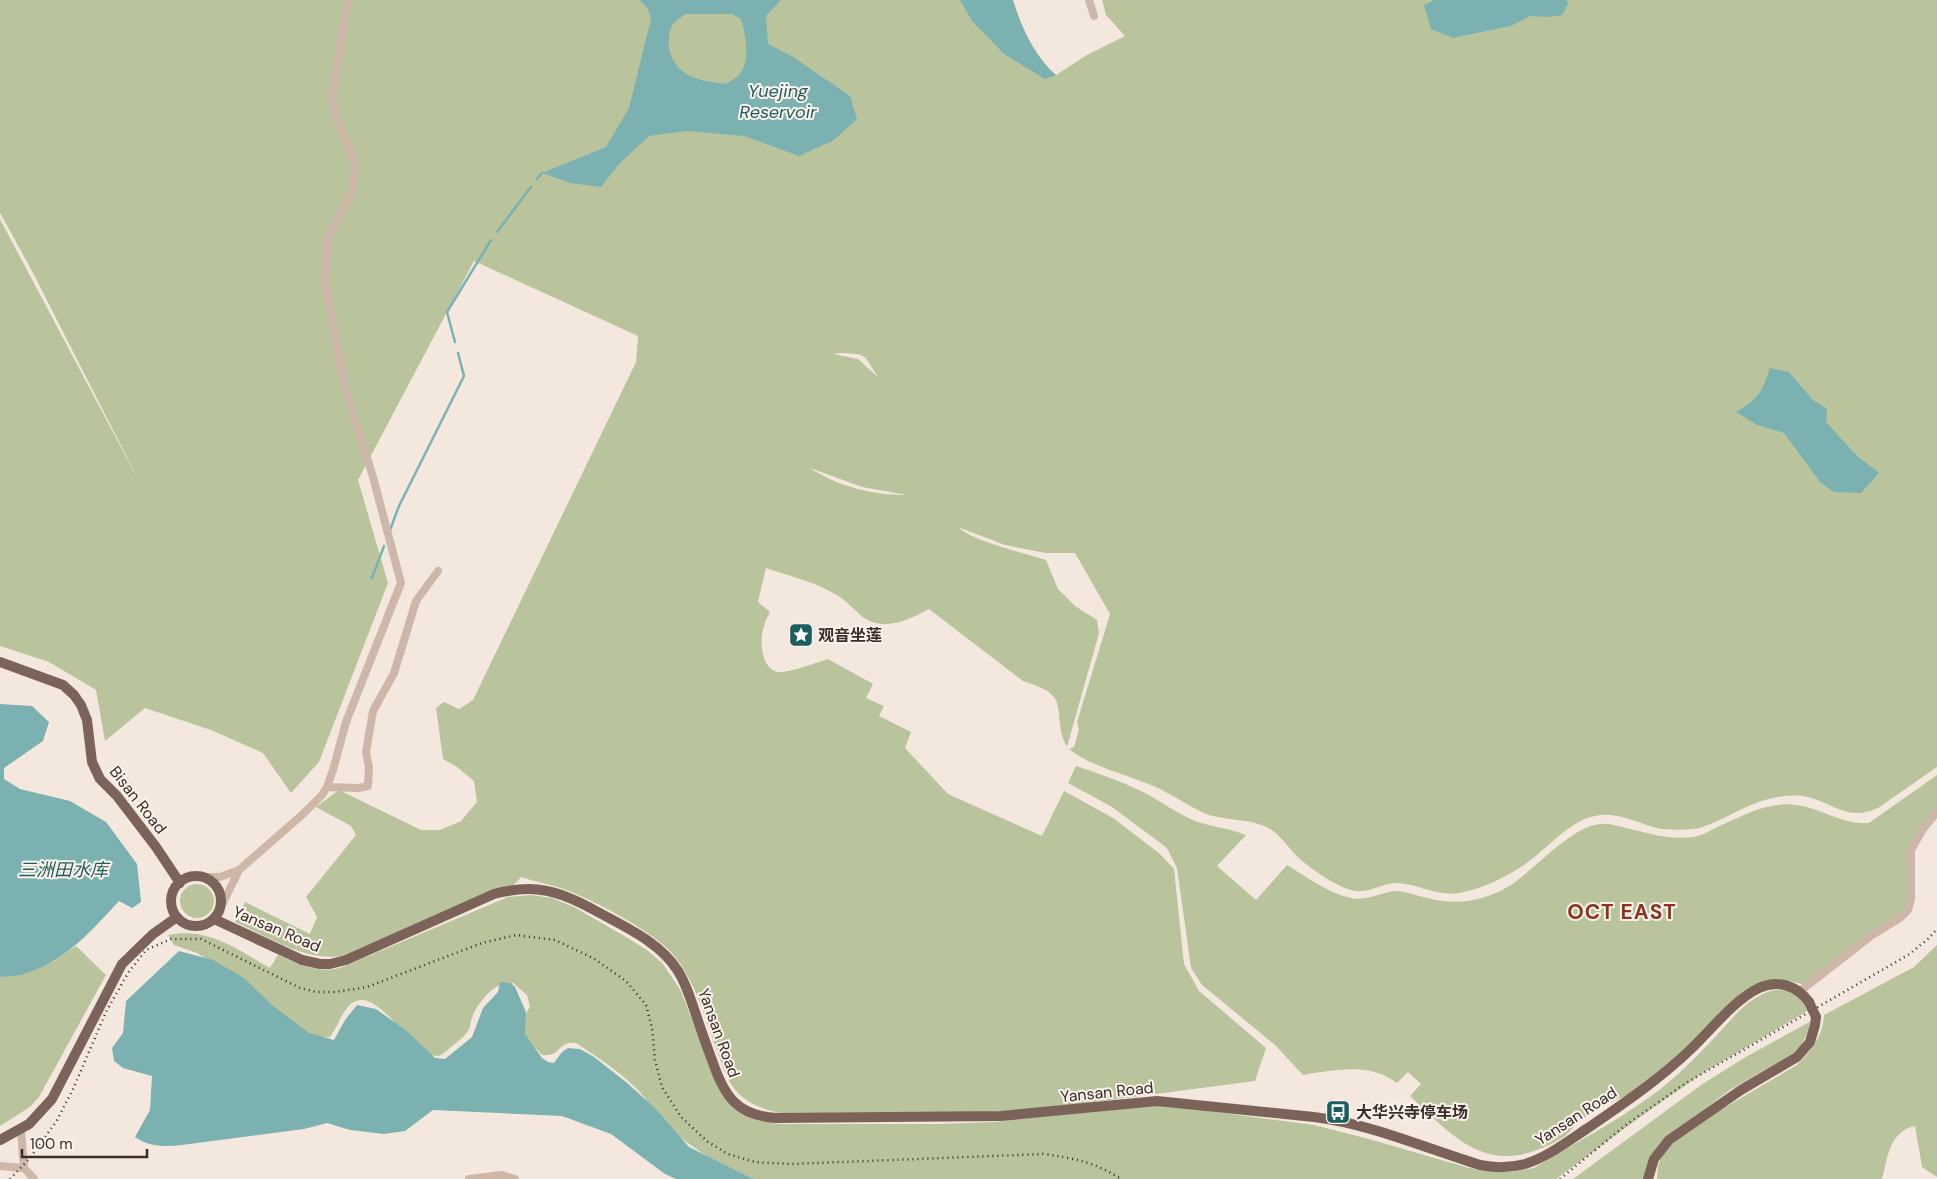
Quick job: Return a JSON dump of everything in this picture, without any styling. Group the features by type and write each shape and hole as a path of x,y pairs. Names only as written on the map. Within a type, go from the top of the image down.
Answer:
{"main road":[{"name":"Bisan Road","path":"0,662 63,685 74,694 87,720 92,762 100,779 117,796 156,847 180,883"},
{"path":"191,877 203,877 209,879 218,888 221,907 214,919 204,925 192,926 181,922 177,917 172,906 173,893 180,883 191,877"},
{"name":"Yansan Road","path":"214,919 302,960 330,964 346,960 494,894 520,888 544,889 574,899 637,934 650,942 670,961 684,983 720,1083 731,1100 756,1115 777,1118 974,1117 1048,1113 1132,1102 1157,1101 1314,1116 1378,1131 1471,1162 1497,1167 1516,1166 1546,1155 1633,1097 1665,1072 1734,1007 1758,988 1777,984 1790,986 1800,992 1809,1002 1816,1017 1816,1025 1810,1042 1797,1057 1741,1090 1670,1140 1654,1159 1648,1179"},
{"path":"0,1140 21,1130 52,1099 122,964 154,934 177,917"}],"street":[{"path":"203,877 220,877 239,870 303,814 327,787 346,722 401,583 373,477 345,388 325,283 328,237 350,197 354,183 355,167 352,154 337,120 332,98 348,0"},
{"path":"1089,0 1094,16"},
{"path":"327,787 359,788 368,786 369,767 366,752 373,711 394,673 416,601 438,570"},
{"path":"1800,992 1872,935 1900,918 1908,910 1911,899 1911,850 1923,829 1937,812"},
{"path":"221,907 239,870"},
{"path":"21,1130 24,1168 34,1179"},
{"path":"0,1166 24,1168"},
{"path":"469,1179 502,1175 515,1179"}],"green space":[{"path":"0,0 1013,0 1020,21 1035,50 1048,68 1056,75 1087,55 1125,36 1106,15 1102,0 1937,0 1937,767 1878,808 1867,812 1848,812 1802,796 1782,796 1762,801 1709,824 1692,829 1661,829 1624,817 1601,815 1579,822 1524,865 1501,879 1476,889 1451,894 1398,883 1363,891 1351,890 1338,885 1318,873 1297,856 1270,829 1263,825 1209,815 1151,785 1101,767 1078,756 1069,749 1074,747 1079,729 1077,722 1110,614 1075,553 1045,553 1005,545 958,527 986,542 1046,560 1058,589 1075,606 1097,620 1099,633 1067,747 1062,734 1058,706 1050,693 1023,681 929,609 897,623 880,624 872,622 864,618 830,591 766,568 758,602 770,612 762,632 763,654 768,666 773,670 784,672 828,659 873,684 866,698 884,706 879,716 911,732 905,748 948,794 1042,836 1064,791 1113,818 1159,853 1174,869 1184,964 1199,991 1266,1048 1255,1081 1056,1107 967,1114 788,1115 768,1110 744,1098 731,1085 693,986 670,951 622,917 563,889 521,877 514,885 500,888 346,955 332,957 317,956 289,948 235,922 245,902 310,934 317,917 306,897 356,835 351,826 316,807 339,790 421,830 440,830 461,821 477,802 474,781 457,767 443,759 436,708 444,702 459,709 473,700 636,362 638,336 474,261 358,480 388,583 319,762 291,793 263,753 211,730 145,708 105,741 96,690 49,662 0,646 0,219 142,487 31,269 0,213","holes":["833,354 857,354 865,357 879,378 858,359","810,468 862,487 907,495 894,495 857,489 821,475"]},
{"path":"1076,766 1109,777 1141,791 1195,821 1246,835 1217,866 1256,900 1287,865 1326,889 1351,898 1368,898 1395,891 1450,902 1471,900 1491,895 1511,885 1566,840 1578,832 1600,824 1615,825 1661,836 1693,837 1755,810 1786,804 1814,809 1841,819 1869,823 1937,775 1937,814 1912,851 1910,895 1906,908 1899,916 1808,983 1802,984 1779,979 1765,981 1634,1094 1612,1101 1592,1112 1564,1137 1539,1149 1517,1155 1497,1155 1479,1151 1462,1142 1428,1114 1410,1096 1421,1084 1408,1072 1397,1083 1386,1076 1364,1070 1339,1070 1303,1075 1275,1045 1202,985 1191,968 1177,868 1167,848 1112,807 1068,783"},
{"path":"197,884 204,885 209,889 213,894 213,908 209,913 204,917 197,918 190,917 185,913 181,908 180,901 181,894 185,889 190,885"},
{"path":"531,895 552,898 574,907 647,950 663,964 681,991 718,1087 762,1121 779,1124 994,1122 1143,1105 1164,1105 1314,1125 1469,1168 1490,1172 1512,1172 1534,1168 1651,1096 1685,1068 1740,1010 1755,998 1771,991 1788,991 1797,997 1809,1010 1706,1071 1556,1179 746,1179 706,1155 664,1124 630,1082 608,1064 576,1043 565,1044 553,1054 542,1055 523,1035 525,1016 530,1006 527,995 513,983 497,986 488,994 476,1009 471,1019 470,1028 465,1035 444,1053 437,1056 427,1053 416,1044 381,1009 369,1002 358,1000 348,1007 330,1037 315,1038 298,1028 235,976 197,953 174,945 168,935 196,934 222,941 270,968 278,955 315,969 331,969 340,968 508,897"},
{"path":"1937,945 1937,1177 1922,1167 1915,1126 1906,1129 1900,1134 1891,1146 1882,1179 1657,1179 1658,1166 1662,1155 1672,1144 1717,1112 1797,1065 1816,1042 1824,1015 1914,967"},
{"path":"76,946 106,975 39,1097 30,1107 0,1126 0,977 27,973 54,961"},
{"path":"1811,1021 1801,1045 1791,1055 1730,1090 1661,1142 1646,1179 1573,1179 1701,1085 1744,1058"}],"water":[{"name":"Yuejing Reservoir","path":"640,0 781,0 766,16 768,44 793,57 850,96 857,119 834,140 799,156 744,136 687,131 649,136 619,164 601,187 570,183 542,173 606,147 629,108 651,19 648,9","holes":["685,14 732,14 741,19 745,39 745,62 739,75 726,84 694,78 680,69 675,63 670,50 669,37 673,24"]},
{"path":"960,0 1013,0 1020,21 1035,50 1048,68 1056,75 1045,79 1004,54 972,21"},
{"path":"1434,0 1567,0 1568,4 1562,15 1549,17 1530,16 1511,26 1453,38 1431,29 1424,5"},
{"path":"1770,368 1789,372 1813,400 1827,409 1826,422 1857,456 1879,473 1861,493 1834,492 1820,482 1784,433 1757,425 1736,412 1750,403 1758,394"},
{"name":"三洲田水库","path":"0,704 32,706 49,722 43,741 4,768 4,779 20,789 70,801 106,822 137,864 141,902 132,908 119,901 99,923 67,952 41,967 24,974 0,977"},
{"path":"179,951 213,960 244,978 272,1005 309,1033 334,1040 345,1020 357,1005 376,1009 407,1031 435,1058 445,1059 472,1037 483,1008 498,992 500,982 511,983 515,987 526,1012 525,1034 542,1058 554,1063 562,1052 568,1048 580,1049 594,1057 655,1108 689,1147 753,1179 676,1179 665,1174 611,1134 562,1116 433,1110 405,1131 384,1134 350,1130 327,1123 304,1129 182,1145 163,1146 146,1143 135,1137 150,1110 152,1076 123,1068 114,1061 112,1048 123,1033 126,1001"}],"waterway":[{"path":"537,179 542,173"},
{"path":"497,232 531,187"},
{"path":"455,342 447,312 491,240"},
{"path":"390,530 399,506 464,376 458,353"},
{"path":"372,578 384,546"}],"railway":[{"path":"1560,1179 1627,1124 1686,1083 1908,955 1927,940 1937,929"},
{"path":"10,1179 30,1158 56,1122 74,1087 106,1012 128,973 146,950 171,939 201,939 300,988 317,992 335,992 367,987 482,943 516,935 555,940 593,958 626,981 646,1005 652,1028 655,1060 662,1087 681,1117 708,1142 728,1154 755,1162 791,1164 1043,1154 1084,1162 1102,1168 1121,1179"}],"place":[{"name":"观音坐莲","path":"801,635"},
{"name":"大华兴寺停车场","path":"1338,1112"}],"district":[{"name":"OCT EAST","path":"1622,912"}]}
